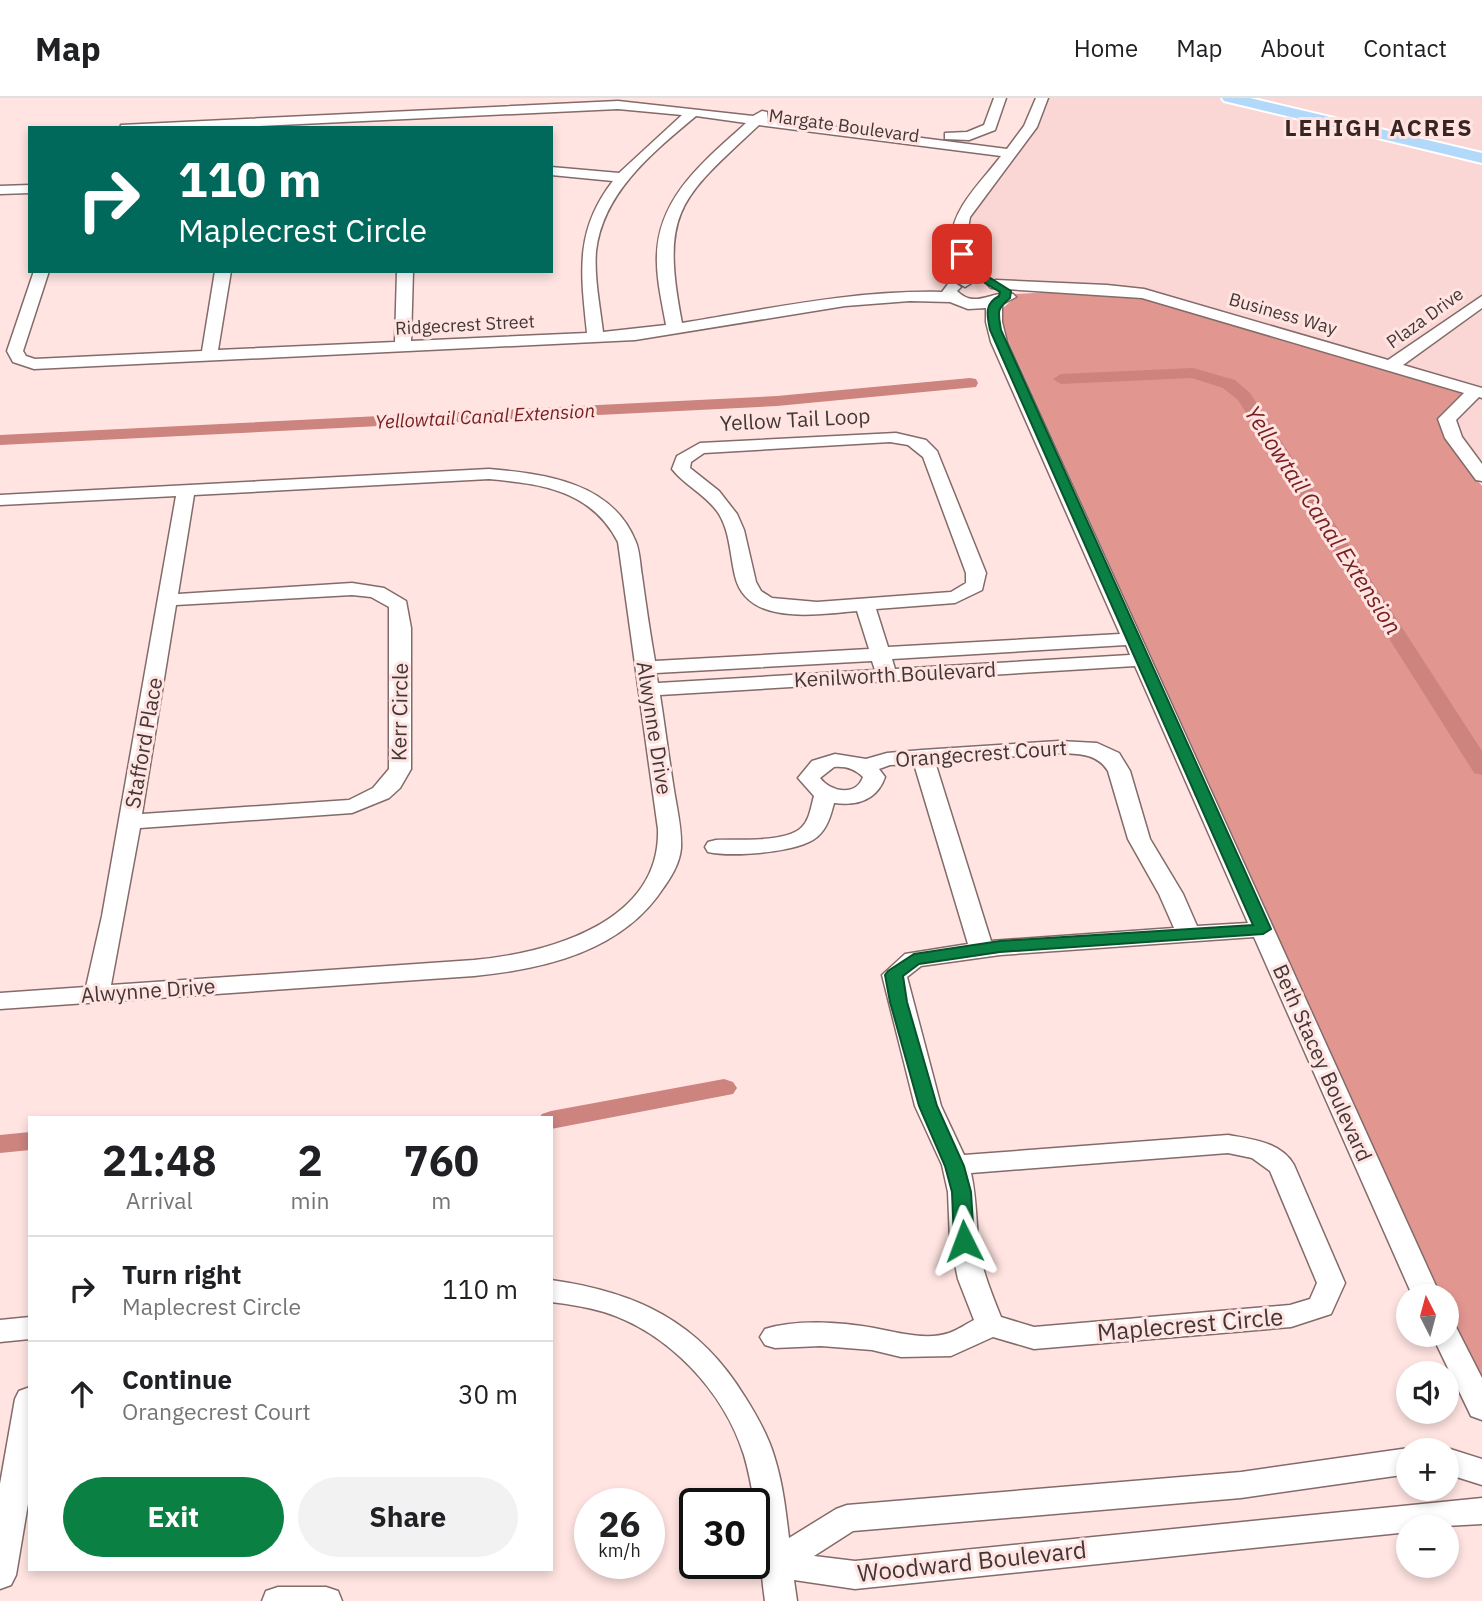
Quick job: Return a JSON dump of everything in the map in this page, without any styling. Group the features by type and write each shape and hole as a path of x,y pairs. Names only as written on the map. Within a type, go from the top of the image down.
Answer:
{"main road":[{"path":"1230,98 1482,158"}],"street":[{"path":"701,98 708,105 761,117"},
{"path":"926,138 982,132 993,122 1000,98"},
{"path":"965,264 996,292 972,304 956,289 965,264 959,239 963,217 1030,127 1042,98"},
{"name":"Margate Boulevard","path":"171,126 618,106 761,117 926,138 1010,153"},
{"name":"Margate Boulevard","path":"558,109 746,131 1000,166"},
{"path":"596,338 589,252 598,218 623,178 694,112"},
{"path":"675,330 664,264 670,219 693,181 761,117"},
{"path":"553,171 623,178"},
{"path":"0,190 28,188"},
{"path":"0,203 28,202"},
{"name":"Ridgecrest Street","path":"41,273 15,351 19,359 34,364 53,365 596,338 675,330 814,305 956,289 996,292"},
{"path":"209,357 223,273"},
{"path":"403,347 405,273"},
{"name":"Business Way","path":"996,292 1100,288 1144,294 1479,392"},
{"name":"Beth Stacey Boulevard","path":"996,292 992,312 996,330 1421,1284"},
{"name":"Plaza Drive","path":"1391,366 1482,301"},
{"name":"Beth Stacey Boulevard","path":"972,304 981,310 996,330"},
{"path":"1479,392 1447,419 1454,438 1482,476"},
{"name":"Yellow Tail Loop","path":"890,437 923,445 932,457 976,573 975,586 955,597 865,604 791,608 759,600 746,585 734,526 728,514 718,500 681,468 683,460 700,448 728,446 890,437"},
{"name":"Alwynne Drive","path":"0,500 479,474 527,478 569,488 590,497 605,508 622,529 627,542 670,829 669,854 649,894 627,915 598,935 567,950 534,960 474,968 0,1001"},
{"name":"Stafford Place","path":"97,994 131,822 186,490"},
{"name":"Kerr Circle","path":"131,822 352,806 374,799 395,783 400,769 401,628 399,605 389,596 371,590 352,589 169,600"},
{"path":"865,604 884,666"},
{"name":"Kenilworth Boulevard","path":"648,690 1132,639"},
{"name":"Kenilworth Boulevard","path":"645,668 1141,660"},
{"name":"Orangecrest Court","path":"865,766 874,777 873,783 863,793 844,797 825,794 816,790 809,778 817,766 835,760 865,766 887,759 1059,747 1089,748 1111,758 1119,772 1139,839 1171,894 1189,935"},
{"path":"922,756 982,949"},
{"path":"716,847 759,845 804,837 821,817 825,794"},
{"path":"775,1337 821,1335 872,1339 901,1346 951,1345 990,1325 972,1279 964,1241 962,1192 955,1166 928,1106 894,975 914,960 982,949 1263,929"},
{"name":"Maplecrest Circle","path":"955,1166 1228,1144 1260,1150 1281,1165 1331,1283 1321,1306 1291,1316 1034,1338 990,1325"},
{"path":"553,1291 608,1302 640,1315 694,1349 712,1369 748,1429 761,1461 781,1601"},
{"path":"0,1331 28,1328"},
{"path":"1452,1348 1482,1408"},
{"path":"0,1575 28,1411"},
{"path":"775,1564 847,1518 1241,1485 1396,1463"},
{"path":"1459,1465 1482,1472"},
{"name":"Woodward Boulevard","path":"775,1564 855,1575 1482,1511"},
{"path":"278,1601 326,1601"}],"shaded area":[{"path":"1042,98 1482,98 1482,476 1448,428 1475,392 1070,288 978,293 965,264 960,225 1010,153"},
{"path":"1071,291 1142,297 1466,392 1440,417 1450,445 1482,486 1482,1378 1460,1335 1460,1284 1435,1284 1003,329 1002,310 1014,298 1014,294"}],"waterway":[{"name":"Yellowtail Canal Extension","path":"1061,379 1193,373 1229,384 1244,397 1482,768"},
{"name":"Yellowtail Canal Extension","path":"0,440 777,401 970,383"},
{"path":"553,1120 724,1088"},
{"path":"0,1144 28,1141"}],"district":[{"name":"LEHIGH ACRES","path":"1379,128"}],"route":[{"path":"962,254 965,264 972,271 1005,291 1004,298 995,302 992,312 996,330 1263,929 1124,940 1057,942 941,954 914,960 894,975 928,1106 955,1166 962,1192 964,1241"}]}
